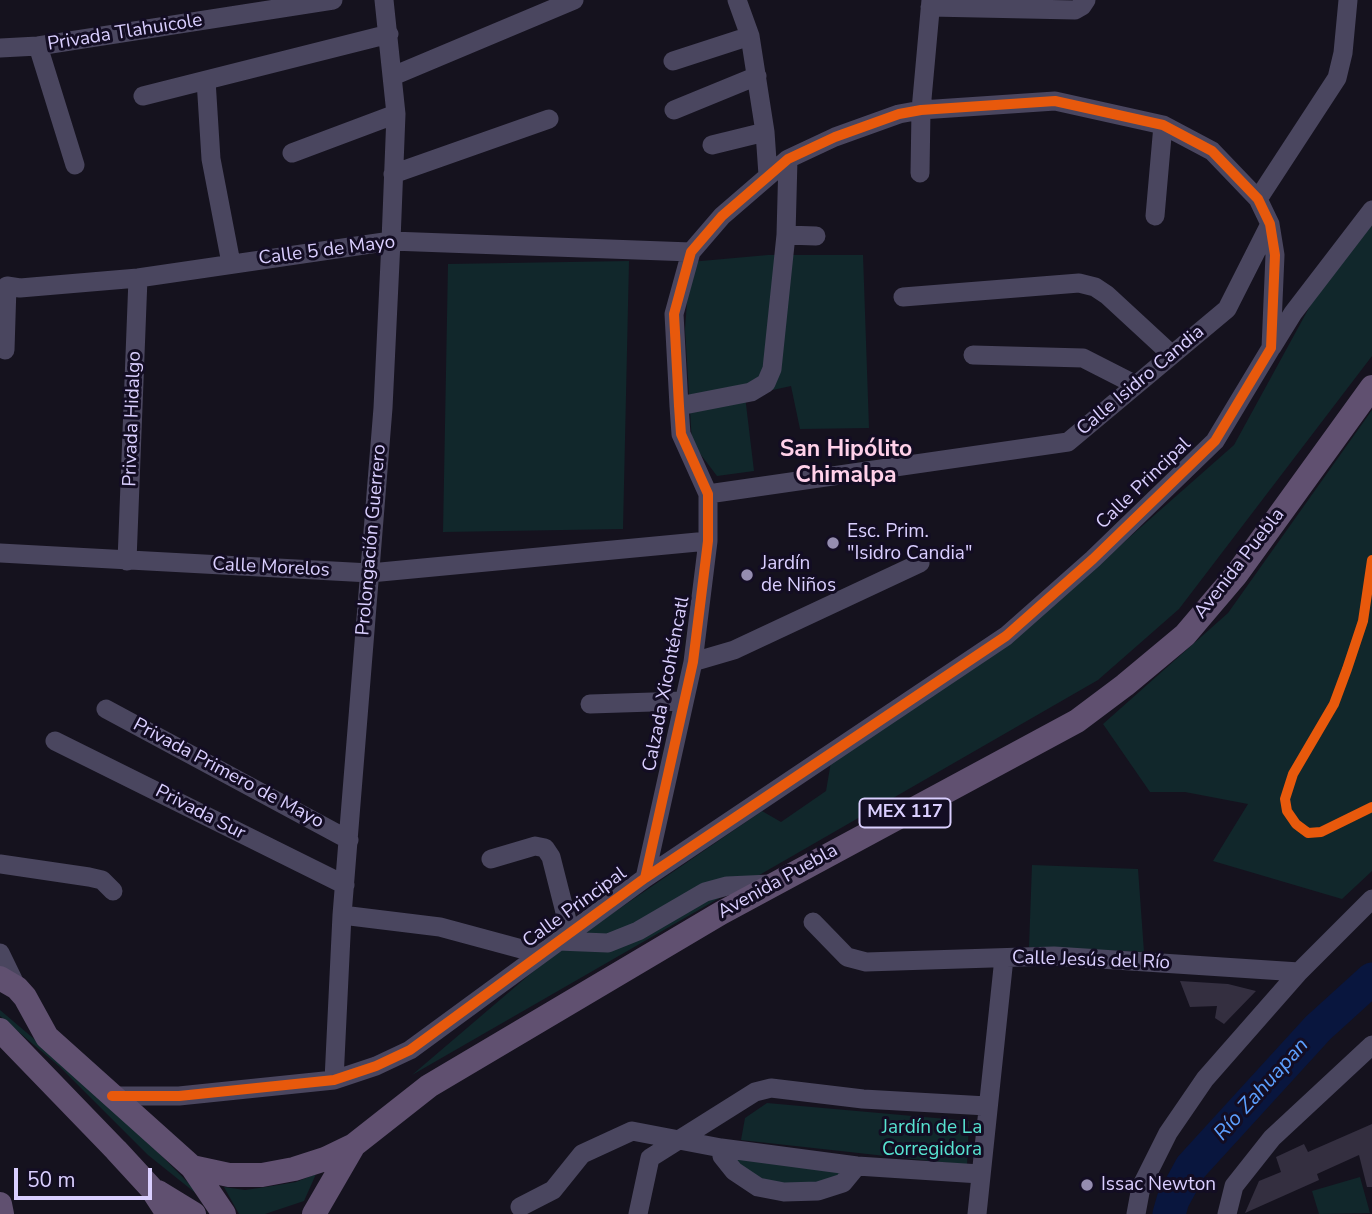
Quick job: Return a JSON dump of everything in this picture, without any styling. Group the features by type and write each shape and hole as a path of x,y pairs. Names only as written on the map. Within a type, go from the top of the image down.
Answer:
{"main road":[{"name":"Avenida Puebla","path":"312,1213 354,1145 429,1086 638,960 771,884 1077,721 1125,685 1185,635 1236,575 1372,387"},
{"path":"8,983 31,1009 47,1037 192,1167 225,1214"},
{"path":"31,1009 16,1028 3,1032 151,1188 168,1214"},
{"path":"192,1167 229,1175 262,1175 325,1159 354,1145"},
{"path":"151,1188 194,1214"},
{"path":"0,1204 2,1214"}],"street":[{"name":"Privada Tlahuicole","path":"0,48 38,47 333,0"},
{"name":"Prolongación Guerrero","path":"334,1080 342,915 383,408 391,241 396,114 384,0"},
{"path":"393,76 574,0"},
{"path":"737,0 750,36 765,132 768,174"},
{"path":"920,173 921,110 931,3 1075,10 1086,0"},
{"path":"1258,199 1336,78 1343,53 1348,0"},
{"path":"143,96 389,34"},
{"path":"673,61 750,36"},
{"path":"38,47 75,165"},
{"path":"674,110 757,76"},
{"path":"206,80 211,159 231,263"},
{"name":"Calle Principal","path":"112,1096 179,1096 334,1080 376,1066 410,1050 645,878 1006,636 1093,559 1215,440 1271,348 1275,256 1270,224 1258,199 1212,151 1163,125 1055,101 921,110 899,114 835,137 788,159 722,216 691,252 674,314 681,434 708,494"},
{"path":"292,153 396,114"},
{"path":"393,174 550,119"},
{"path":"1155,215 1163,125"},
{"path":"712,145 765,132"},
{"path":"679,406 751,392 766,383 772,369 786,235 788,159"},
{"path":"1271,348 1293,313 1372,210"},
{"name":"Calle Isidro Candia","path":"708,494 1068,442 1227,309 1270,224"},
{"path":"786,235 816,236"},
{"name":"Calle 5 de Mayo","path":"3,280 20,288 138,278 391,241 691,252"},
{"name":"Privada Hidalgo","path":"127,561 138,278"},
{"path":"3,280 5,350"},
{"path":"903,297 1079,283 1095,287 1107,295 1172,355"},
{"path":"973,355 1083,358 1136,386"},
{"name":"Calzada Xicohténcatl","path":"645,878 693,662 708,541 708,494"},
{"name":"Calle Morelos","path":"0,553 370,573 708,541"},
{"path":"693,662 734,650 920,563"},
{"path":"590,704 684,701"},
{"name":"Privada Primero de Mayo","path":"106,709 349,840"},
{"name":"Privada Sur","path":"55,741 345,886"},
{"path":"491,859 536,846 545,848 551,856 564,937 608,943 638,932 705,892 727,886 771,884"},
{"path":"0,864 102,880 113,891"},
{"path":"1136,1214 1141,1187 1168,1133 1205,1079 1299,972 1372,899"},
{"path":"342,915 440,927 540,954"},
{"name":"Calle Jesús del Río","path":"813,922 847,957 866,962 1054,956 1299,972"},
{"path":"0,953 8,983"},
{"path":"977,1214 1004,958"},
{"path":"1227,1214 1234,1186 1272,1138 1372,1045"},
{"path":"638,1214 650,1158 755,1092 771,1088 863,1099 987,1106"},
{"path":"520,1207 553,1190 582,1154 632,1132 721,1148 857,1166 980,1174"},
{"path":"721,1148 722,1156 734,1171 758,1187 784,1192 818,1191 843,1183 857,1166"}],"green space":[{"path":"1372,209 1372,356 1179,609 1098,680 412,1075 556,952 762,811 781,822 826,791 831,762 1013,640 1234,445 1327,275"},
{"path":"768,255 863,255 869,428 800,429 791,386 745,396 754,471 717,476 692,443 685,329 690,262"},
{"path":"629,261 623,529 443,532 448,264"},
{"path":"1372,410 1372,871 1342,899 1213,861 1248,804 1185,792 1150,792 1103,724 1228,613"},
{"path":"1032,865 1138,869 1144,952 1029,947"},
{"path":"0,1010 73,1072 208,1203 148,1155 60,1067 0,1016"},
{"name":"Jardín de La Corregidora","path":"767,1103 969,1121 967,1165 741,1140 745,1118"},
{"path":"728,1152 844,1167 836,1181 815,1187 761,1182 735,1169"},
{"path":"316,1174 304,1201 265,1214 239,1214 224,1187 245,1190 296,1182"},
{"path":"1360,1177 1370,1213 1319,1214 1312,1191"}],"building":[{"path":"1180,981 1228,984 1256,991 1224,1024 1215,1018 1217,1006 1190,1007"},
{"path":"1372,1124 1372,1187 1367,1187 1359,1155 1317,1174 1319,1180 1245,1213 1259,1181 1281,1172 1276,1157 1304,1144 1308,1152"}],"waterway":[{"name":"Río Zahuapan","path":"1169,1214 1173,1200 1191,1167 1318,1028 1372,979"}],"cycle path":[{"path":"112,1096 179,1096 334,1080 376,1066 410,1050 645,878 1006,636 1093,559 1215,441 1271,348 1275,255 1270,224 1258,199 1212,151 1163,125 1055,101 921,110 899,114 835,137 788,159 722,216 691,252 674,314 679,406 681,434 708,494 708,541 693,662 645,878"},
{"path":"1372,560 1363,621 1347,669 1334,704 1293,774 1285,799 1287,811 1296,824 1308,833 1321,832 1372,807"}],"place":[{"name":"Esc. Prim. \"Isidro Candia\"","path":"833,543"},
{"name":"Jardín de Niños","path":"747,575"},
{"name":"Issac Newton","path":"1087,1185"}],"district":[{"name":"San Hipólito Chimalpa","path":"846,463"}]}
